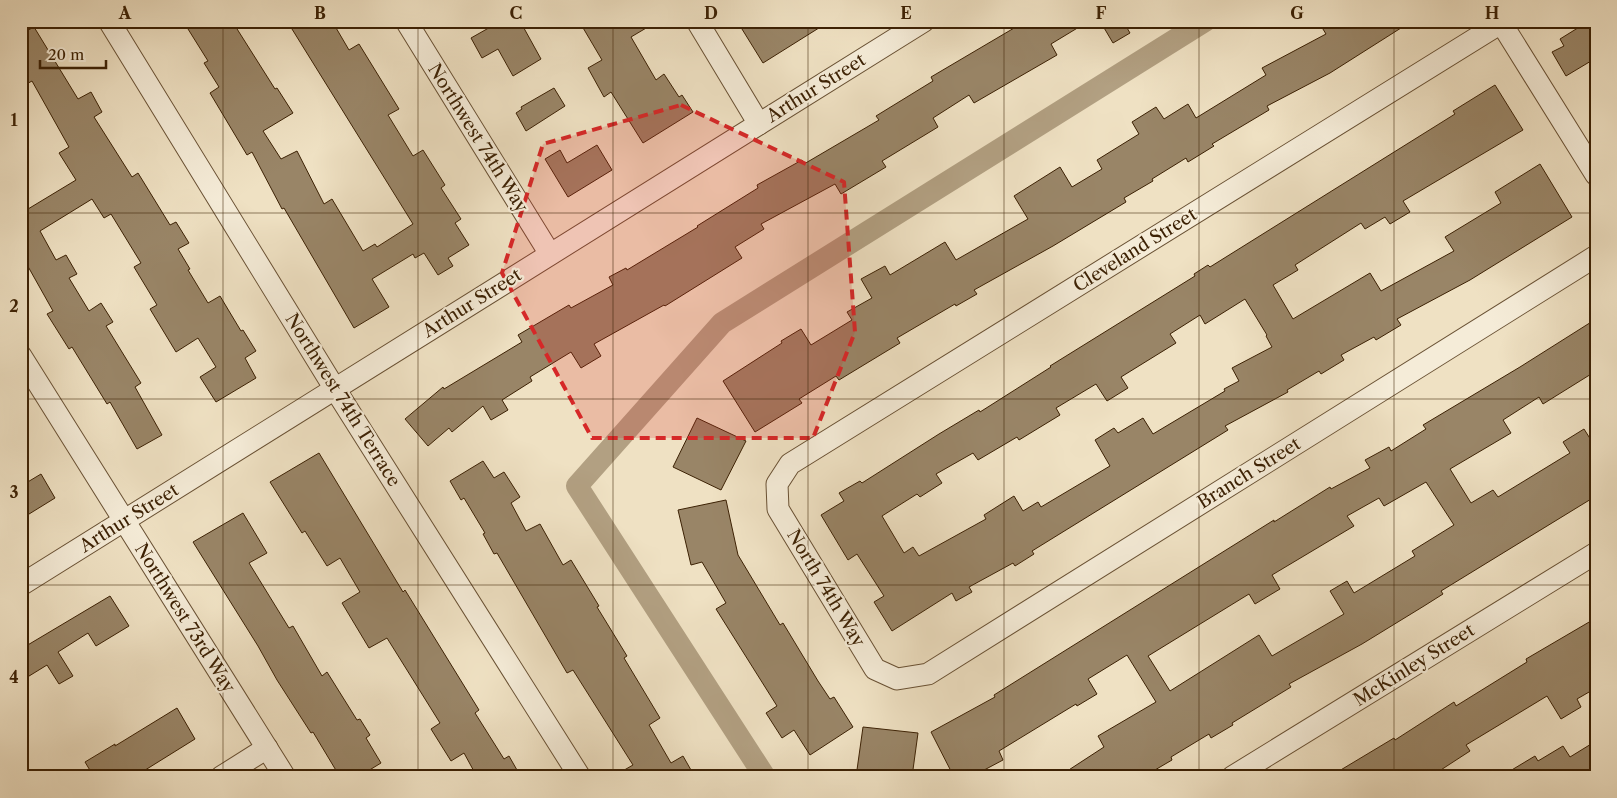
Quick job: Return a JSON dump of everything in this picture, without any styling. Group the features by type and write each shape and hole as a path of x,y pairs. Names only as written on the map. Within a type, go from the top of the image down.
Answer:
{"street":[{"name":"Northwest 74th Terrace","path":"109,21 335,389 580,777"},
{"name":"Northwest 74th Way","path":"406,21 550,254"},
{"path":"697,21 759,124"},
{"name":"Arthur Street","path":"21,585 924,21"},
{"path":"1502,22 1596,175"},
{"name":"Cleveland Street","path":"777,484 790,464 1502,22"},
{"name":"Branch Street","path":"897,679 928,674 1596,256"},
{"name":"Northwest 73rd Way","path":"21,356 285,777"},
{"name":"North 74th Way","path":"777,484 778,509 875,669 897,679"},
{"name":"McKinley Street","path":"1232,777 1596,553"},
{"path":"221,777 267,748"}],"highlighted area":[{"path":"681,105 844,182 855,332 813,438 592,438 502,273 543,144"}],"building":[{"path":"183,21 232,21 275,89 277,88 293,113 263,131 281,159 297,151 324,204 332,199 363,251 375,244 377,247 413,224 287,21 332,21 349,50 359,44 399,109 388,115 413,156 423,150 445,185 441,188 461,219 455,223 469,245 448,258 453,266 438,275 424,253 415,258 413,254 372,279 389,307 354,328 284,208 282,209 252,152 247,155 210,93 219,87 204,63 208,61"},
{"path":"501,21 520,21 541,59 513,76 498,49 482,58 471,38"},
{"path":"579,21 658,21 631,37 656,80 664,74 679,97 682,95 693,112 643,143 611,92 604,97 588,68 602,60"},
{"path":"737,21 830,21 763,63"},
{"path":"1026,21 1089,21 1051,44 1057,55 974,103 969,95 933,118 938,127 882,161 886,167 841,194 835,184 761,224 764,229 735,247 742,258 665,306 594,344 601,356 581,368 571,352 530,377 532,381 502,400 508,410 491,420 483,406 452,432 449,428 428,446 405,419 443,387 444,389 522,342 518,335 569,305 571,308 613,285 609,277 626,268 627,270 698,227 758,188 757,185 802,160 804,164 879,120 876,116 933,81 931,77"},
{"path":"1100,21 1123,21 1130,33 1113,43"},
{"path":"1318,21 1412,21 1330,73 1267,106 1269,110 1212,144 1214,146 1188,162 1186,158 1152,179 1153,181 1124,198 1126,202 1053,246 974,290 977,294 956,306 955,304 897,338 900,343 839,380 836,376 799,399 802,403 755,432 723,381 801,329 811,345 852,320 847,312 872,298 861,279 885,266 890,275 945,242 956,260 1028,219 1014,196 1060,167 1072,187 1102,169 1097,160 1139,134 1132,122 1156,107 1164,119 1188,104 1196,118 1266,75 1262,68 1326,34"},
{"path":"1589,21 1596,21 1596,58 1566,76 1552,52 1564,46 1560,39"},
{"path":"34,27 78,99 91,92 102,112 94,117 132,177 138,173 170,225 176,222 189,243 178,249 208,303 220,296 241,331 243,330 256,351 245,358 256,378 216,402 200,377 216,367 198,338 176,352 150,309 157,305 134,267 141,263 111,214 104,218 92,199 40,231 56,260 66,255 77,274 69,278 89,311 101,303 113,322 106,326 141,383 135,387 162,435 137,449 110,402 107,404 72,347 69,349 47,314 53,311 21,254 21,197 28,209 76,180 59,153 69,147 32,81 21,87 21,34"},
{"path":"1495,85 1523,130 1403,201 1410,212 1390,224 1385,217 1365,229 1361,223 1295,265 1298,270 1273,285 1293,319 1370,273 1381,291 1454,251 1445,237 1501,203 1495,192 1540,164 1572,217 1470,280 1397,319 1401,325 1376,340 1374,337 1341,355 1344,360 1321,374 1319,371 1287,390 1288,392 1225,426 1228,430 1032,551 1034,554 1015,566 1013,563 969,587 972,592 956,601 952,593 892,631 874,602 884,596 857,554 848,560 821,515 844,501 839,493 860,481 862,483 939,434 979,410 980,412 1195,276 1194,274 1208,265 1210,267 1455,114 1453,111","holes":["1245,299 1267,335 1272,347 1232,368 1239,381 1224,389 1225,391 1153,434 1143,418 1118,433 1114,428 1095,440 1110,466 1041,507 1038,502 1023,511 1014,496 984,515 986,519 919,556 913,547 904,553 882,516 917,494 920,497 942,483 936,474 973,453 978,460 1017,437 1019,440 1060,415 1056,408 1096,384 1107,401 1128,388 1121,377 1176,343 1170,334 1200,315 1205,324"]},
{"path":"554,88 565,106 526,131 516,113 522,109 521,107"},
{"path":"597,145 612,170 568,197 545,159 560,150 567,163"},
{"path":"1596,319 1596,371 1543,404 1539,397 1503,420 1511,433 1450,469 1471,503 1493,490 1498,497 1570,453 1563,442 1584,429 1596,448 1596,496 1441,591 1443,594 1362,644 1289,684 1291,687 1232,723 1233,725 1211,738 1209,734 1171,757 1172,760 1143,777 1058,777 1104,747 1098,736 1156,702 1127,655 1088,679 1097,694 1077,706 1076,704 999,751 1003,760 971,777 954,777 931,732 995,697 994,695 1274,520 1274,522 1330,487 1331,489 1370,468 1365,460 1389,447 1391,451 1426,429 1423,425","holes":["1426,482 1454,525 1412,551 1415,556 1354,593 1347,581 1330,591 1344,614 1272,656 1259,635 1170,691 1148,656 1249,594 1255,604 1280,589 1272,575 1354,526 1347,516 1379,498 1384,506"]},
{"path":"697,418 746,441 721,490 673,467"},
{"path":"319,453 403,592 405,590 479,710 475,713 504,759 509,756 521,777 472,777 476,775 464,753 451,761 431,729 440,723 387,638 369,648 342,603 360,592 340,558 327,566 305,531 302,533 270,482"},
{"path":"483,461 494,478 504,472 520,497 511,503 526,531 540,524 563,565 571,560 627,656 624,658 660,718 649,725 671,763 683,756 695,777 612,777 633,765 573,670 567,673 497,553 494,554 483,534 485,533 464,498 461,500 450,481"},
{"path":"41,474 55,498 21,519 21,486"},
{"path":"726,500 738,555 780,625 783,623 830,699 834,697 853,727 810,755 794,730 782,738 766,713 777,706 716,609 726,603 702,562 691,565 678,510"},
{"path":"243,513 267,553 249,563 289,628 293,626 322,676 327,672 357,720 360,719 370,735 366,738 381,763 358,777 340,777 313,732 311,733 277,680 193,542"},
{"path":"110,596 129,626 96,646 88,633 58,652 73,676 59,684 47,665 21,681 21,649"},
{"path":"1596,618 1596,688 1577,699 1581,707 1561,719 1547,696 1466,745 1470,751 1430,777 1329,777 1394,738 1395,740 1454,702 1456,706 1527,662 1526,659"},
{"path":"177,708 195,739 134,777 94,777 85,762"},
{"path":"863,727 918,733 912,777 856,777"},
{"path":"1596,741 1596,777 1500,777 1535,756 1538,761 1563,746 1570,757"}],"waterway":[{"path":"765,777 577,486 722,323 1205,21"}]}
